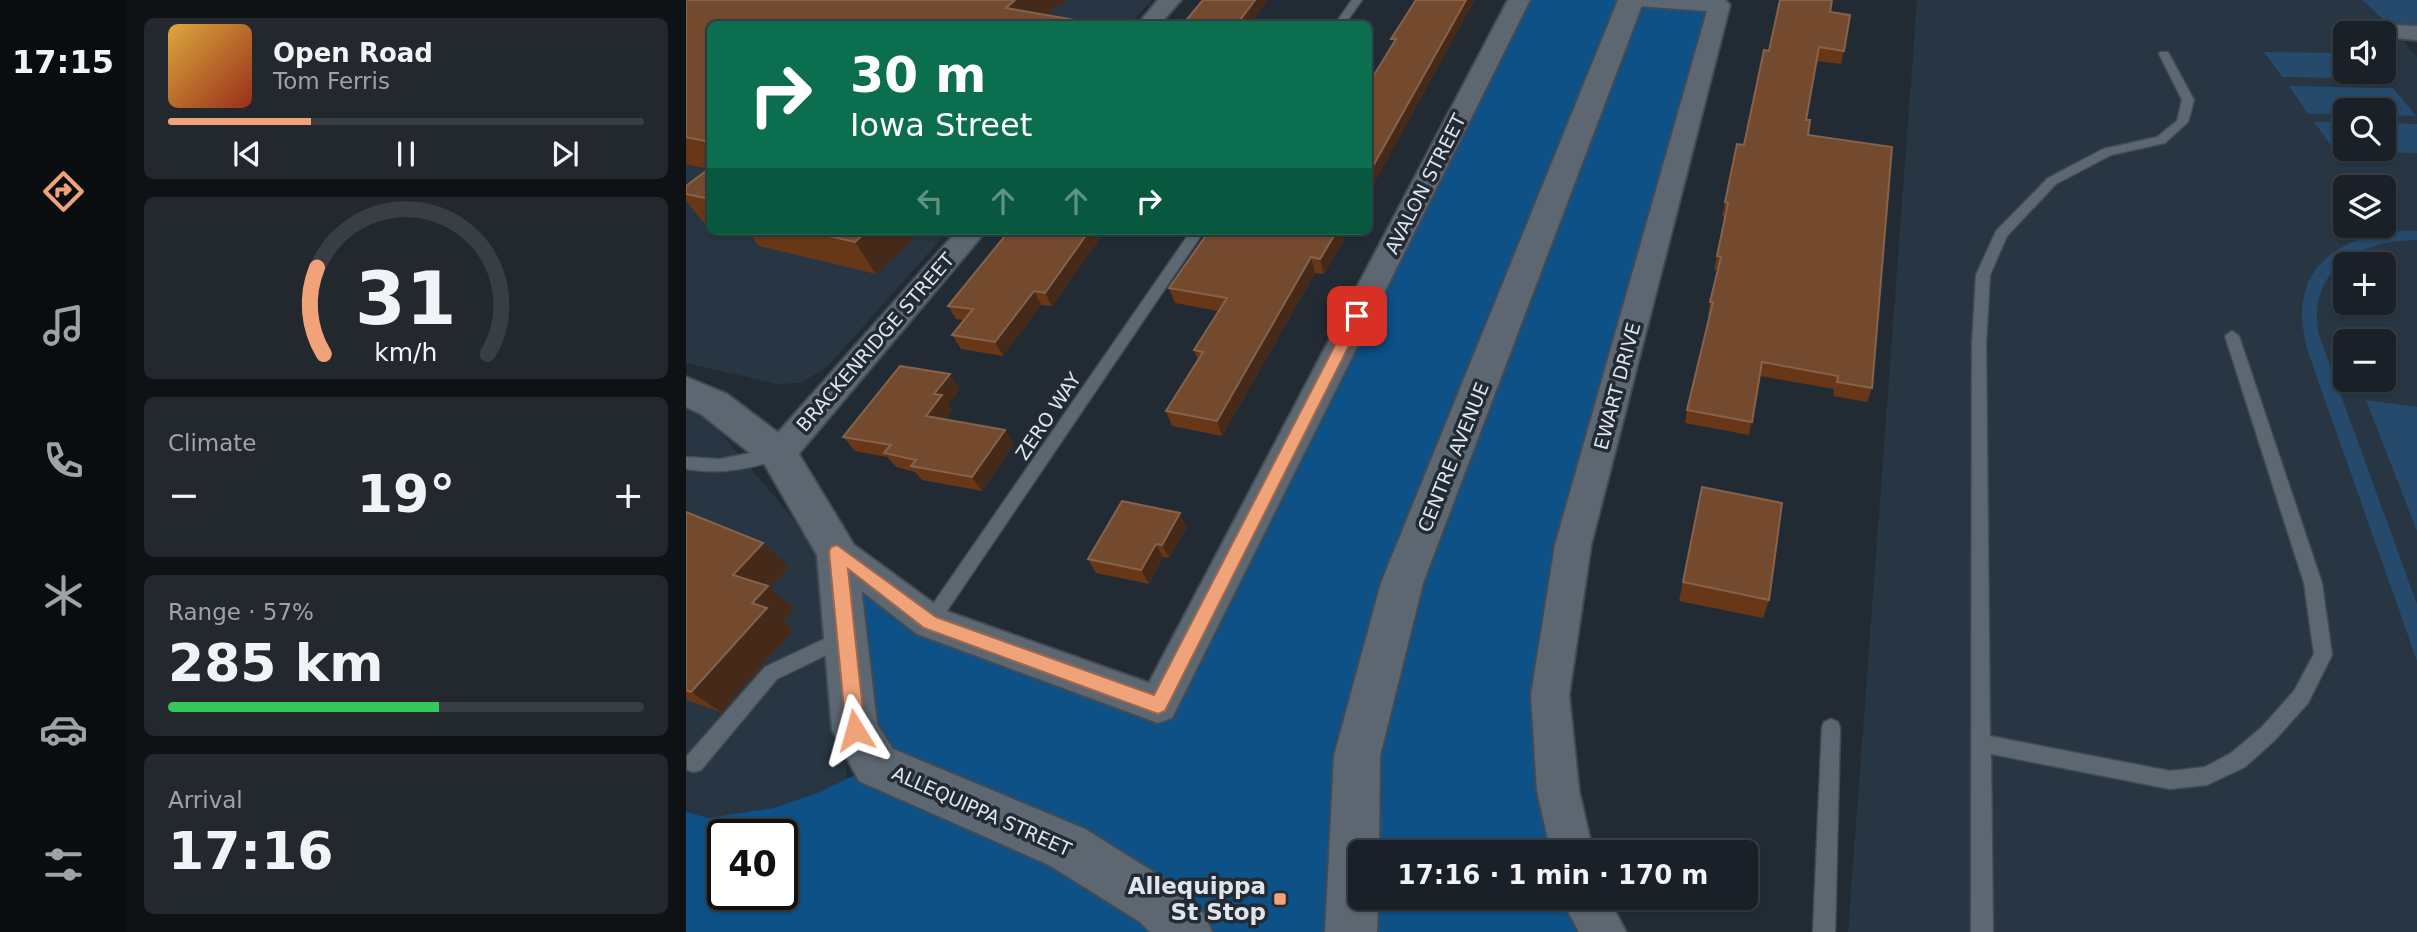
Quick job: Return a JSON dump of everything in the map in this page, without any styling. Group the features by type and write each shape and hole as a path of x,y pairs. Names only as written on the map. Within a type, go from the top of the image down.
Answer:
{"main road":[{"name":"CENTRE AVENUE","path":"1351,932 1357,756 1402,583 1631,0"},
{"path":"686,391 714,404 779,454"},
{"name":"ALLEQUIPPA STREET","path":"779,454 837,552 855,730 876,765 1068,847 1158,904 1186,932"}],"street":[{"path":"1152,21 1170,0"},
{"name":"AVALON STREET","path":"930,622 1158,705 1519,0"},
{"name":"EWART DRIVE","path":"1569,840 1558,791 1550,695 1573,545 1716,24 1725,2 1638,0"},
{"path":"2396,32 2417,33"},
{"name":"BRACKENRIDGE STREET","path":"779,454 969,235"},
{"path":"837,552 930,622"},
{"path":"1590,910 1604,932"}],"lane":[{"path":"1342,21 1357,0"},
{"path":"1982,932 1979,344 1983,275 2001,234 2052,181 2107,152 2161,140 2182,122 2188,100 2164,54"},
{"name":"ZERO WAY","path":"930,622 1195,235"},
{"path":"1981,743 2169,780 2207,776 2238,760 2268,734 2301,697 2323,656 2313,583 2232,336"},
{"path":"686,463 705,467 735,465 779,454"},
{"path":"694,763 771,673 845,637"},
{"path":"1824,932 1831,728"}],"shaded area":[{"path":"686,0 1152,0 1133,21 707,21 707,235 944,235 828,366 801,383 777,384 686,363"},
{"path":"1519,0 1644,0 1719,5 1573,545 1558,791 1569,840 1348,840 1348,910 1590,910 1604,932 686,932 686,812 708,818 774,808 820,792 876,765 837,552 930,622 1158,705"},
{"path":"1917,0 2362,0 2385,21 2333,21 2333,84 2396,84 2396,33 2417,57 2417,932 1848,932"},
{"path":"2362,0 2417,0 2417,25 2385,21"},
{"path":"2264,52 2333,53 2333,78 2282,77"},
{"path":"2289,86 2393,88 2416,116 2396,115 2396,98 2333,98 2333,114 2308,114"},
{"path":"2314,122 2333,122 2333,148"},
{"path":"2396,123 2417,124 2417,153 2396,152"},
{"path":"2417,231 2417,240 2396,241 2360,252 2335,252 2363,238 2396,238 2396,232"},
{"path":"2333,253 2333,272 2321,293 2317,312 2319,335 2333,373 2333,392 2340,392 2417,604 2417,661 2307,349 2303,301 2308,283 2317,267"},
{"path":"2366,400 2417,407 2417,531"},
{"path":"686,404 698,406 790,515 826,567 847,778 1038,859 798,909 798,819 707,819 707,910 792,910 686,932"}],"building":[{"path":"686,0 1015,0 1006,8 1081,21 707,21 707,141 686,137"},
{"path":"1203,0 1255,0 1239,21 1186,21"},
{"path":"1416,0 1466,0 1372,168 1372,78 1396,39 1391,39"},
{"path":"1780,0 1832,0 1830,12 1850,15 1844,51 1819,47 1806,120 1810,120 1808,135 1892,147 1872,388 1837,382 1838,376 1762,362 1752,422 1687,410 1713,302 1710,302 1721,257 1717,256 1728,203 1725,202 1737,144 1744,145 1764,50 1769,51"},
{"path":"707,170 707,198 686,194 686,186"},
{"path":"824,235 863,235 855,242"},
{"path":"1006,235 1086,235 1045,293 1034,291 995,342 952,335 973,309 948,306"},
{"path":"1206,235 1335,235 1320,259 1311,257 1217,421 1166,411 1203,352 1194,350 1227,298 1169,288"},
{"path":"900,366 950,374 934,394 942,395 926,416 1005,430 972,477 911,466 916,460 884,453 891,445 843,437"},
{"path":"1702,487 1782,503 1769,600 1683,582"},
{"path":"1122,501 1180,513 1162,545 1156,544 1141,570 1088,559"},
{"path":"686,512 763,543 733,575 768,586 752,603 767,608 691,692 686,690"}],"place":[{"name":"Allequippa St Stop","path":"1280,899"}],"route":[{"path":"855,730 848,683 837,552 930,622 1158,705 1357,316"}]}
